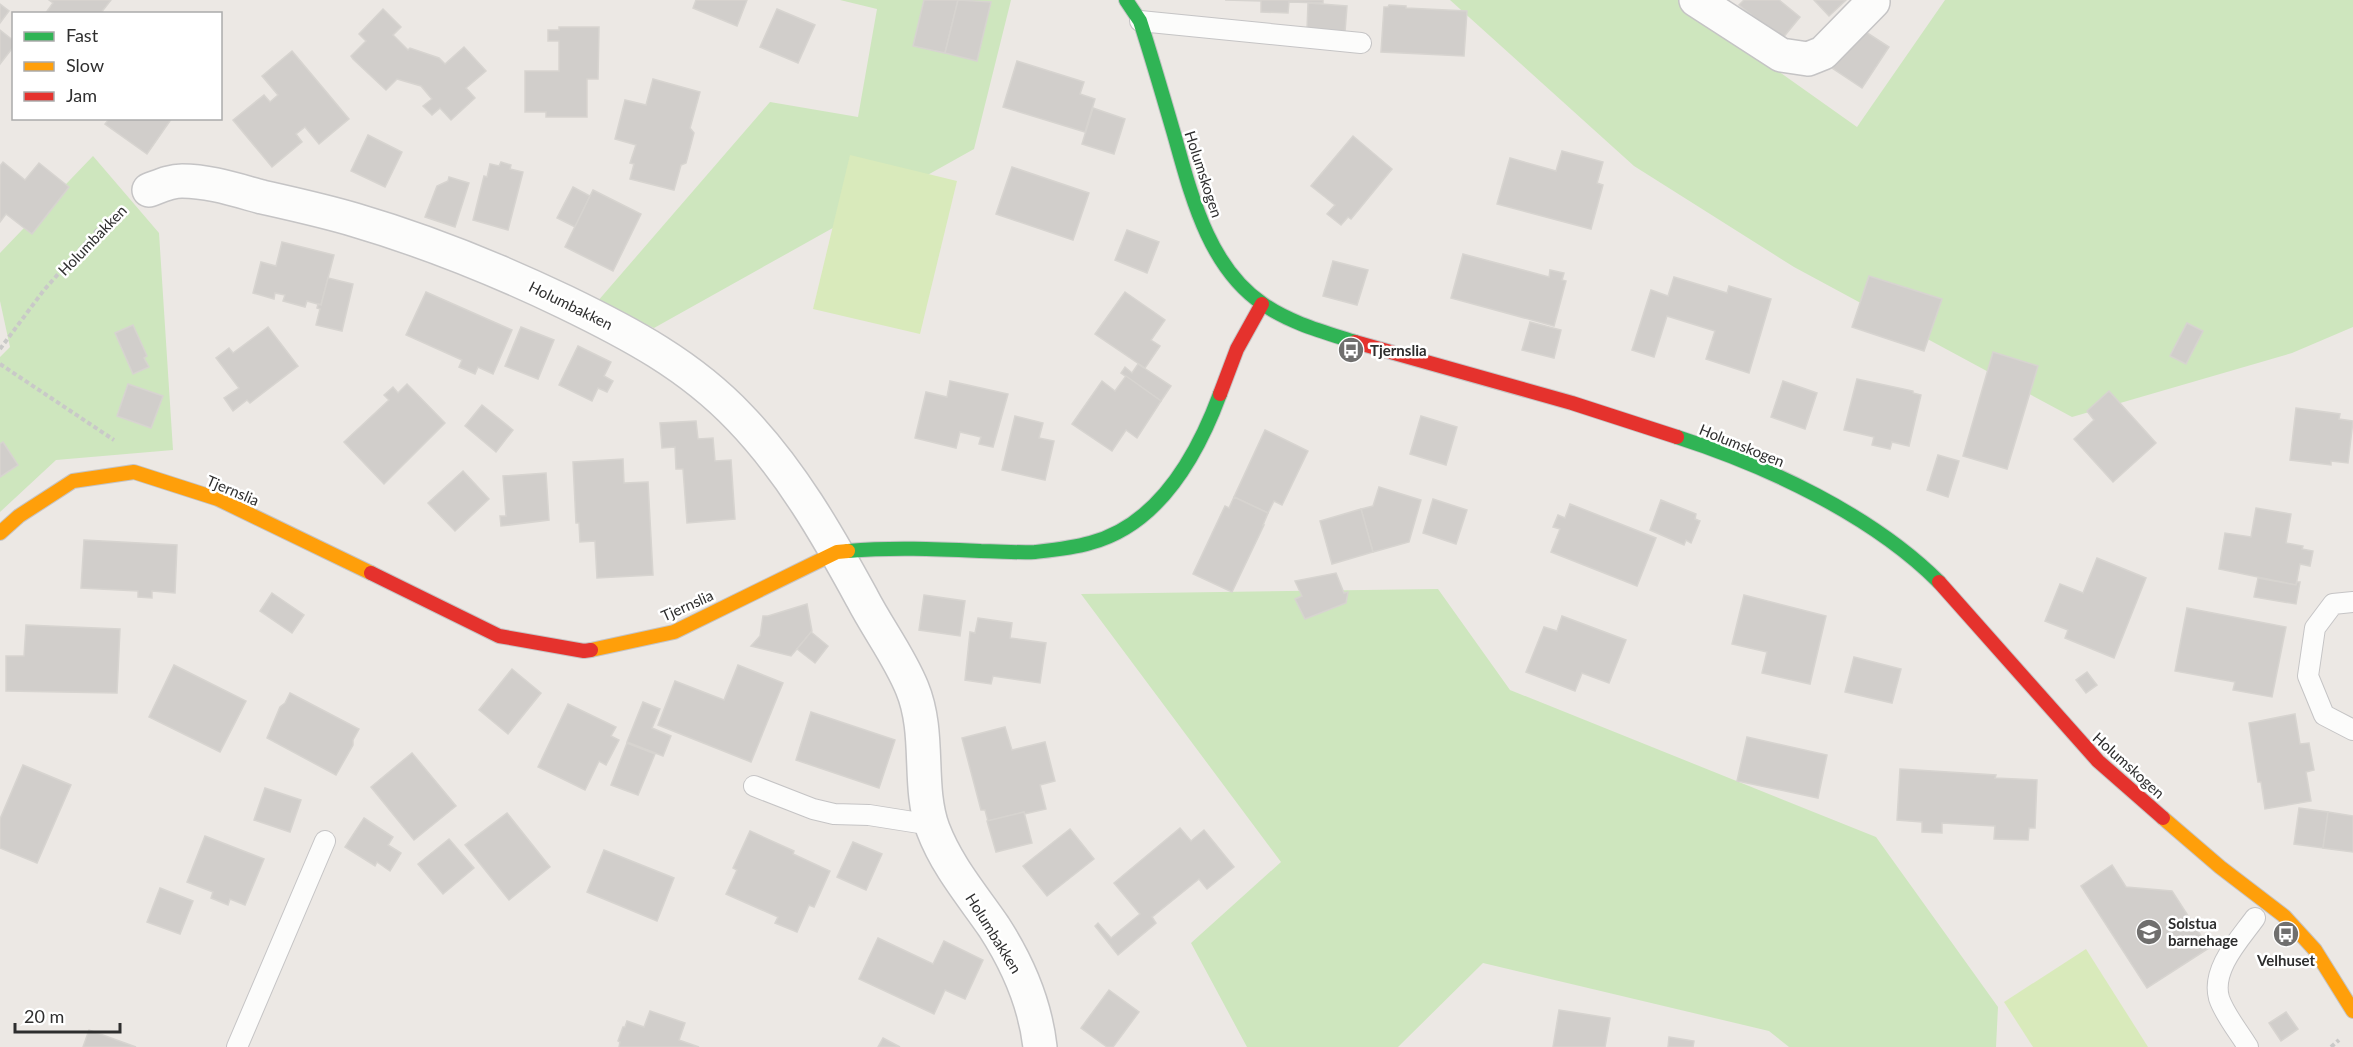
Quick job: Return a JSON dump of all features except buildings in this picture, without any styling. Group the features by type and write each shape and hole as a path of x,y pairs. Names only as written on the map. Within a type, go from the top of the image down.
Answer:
{"street":[{"name":"Holumskogen","path":"1126,0 1140,21 1192,197 1207,233 1234,278 1262,304 1296,322 1375,350 1572,403 1707,447 1762,469 1853,516 1927,570 1956,599 2098,761 2220,867 2284,916 2315,950 2350,1000"},
{"path":"1696,0 1781,56 1808,59 1823,53 1873,2"},
{"name":"Holumbakken","path":"149,190 165,183 181,181 199,183 378,226 468,258 636,338 667,356 700,380 740,418 780,464 809,504 872,618 900,662 913,691 922,723 927,797 932,825 955,873 996,930 1017,967 1038,1024 1040,1047"},
{"name":"Tjernslia","path":"0,533 19,516 73,481 134,472 218,499 499,636 584,651 674,632 837,552 881,548 1034,552 1090,543 1108,536 1135,521 1168,490 1191,459 1206,432 1237,349 1262,304"}],"lane":[{"path":"1140,21 1361,43"},
{"path":"2353,602 2333,604 2315,628 2308,676 2324,715 2353,730"},
{"path":"754,786 803,806 834,814 869,815 932,825"},
{"path":"237,1047 325,841"},
{"path":"2248,1047 2220,1000 2217,987 2219,975 2233,949 2255,918"}],"path":[{"name":"Holumbakken","path":"0,350 44,290 98,230 135,198 149,190"},
{"path":"0,364 114,440"}],"green space":[{"path":"840,0 1011,0 974,149 654,328 597,302 770,102 858,117 877,9"},
{"path":"1450,0 1678,0 1857,127 1945,0 2353,0 2353,327 2292,353 2072,417 1794,267 1634,166"},
{"path":"850,155 957,181 920,334 813,309"},
{"path":"93,156 159,233 173,450 56,460 0,512 0,357 10,347 0,301 0,253"},
{"path":"1438,589 1510,690 1876,837 1998,1007 1996,1047 1789,1047 1769,1031 1483,963 1398,1047 1247,1047 1191,943 1281,862 1081,594"},
{"path":"2086,949 2148,1047 2033,1047 2004,1002"}],"traffic: fast":[{"path":"1126,0 1140,21 1187,181 1204,228 1228,270 1244,289 1273,311 1355,342"},
{"path":"848,551 914,549 1035,552 1083,545 1114,534 1136,521 1172,485 1200,441 1220,394"},
{"path":"1677,437 1746,462 1817,495 1882,535 1939,582"}],"traffic: slow":[{"path":"0,533 19,516 73,481 134,472 218,499 371,573"},
{"path":"591,650 674,632 837,552 848,551"},
{"path":"2163,818 2220,867 2284,916 2315,950 2353,1011"}],"traffic: jam":[{"path":"1220,394 1237,349 1262,304"},
{"path":"1355,342 1572,403 1677,437"},
{"path":"371,573 499,636 584,651 591,650"},
{"path":"1939,582 2098,761 2163,818"}],"place":[{"name":"Tjernslia","path":"1351,350"},
{"name":"Solstua barnehage","path":"2149,932"},
{"name":"Velhuset","path":"2286,934"}]}
